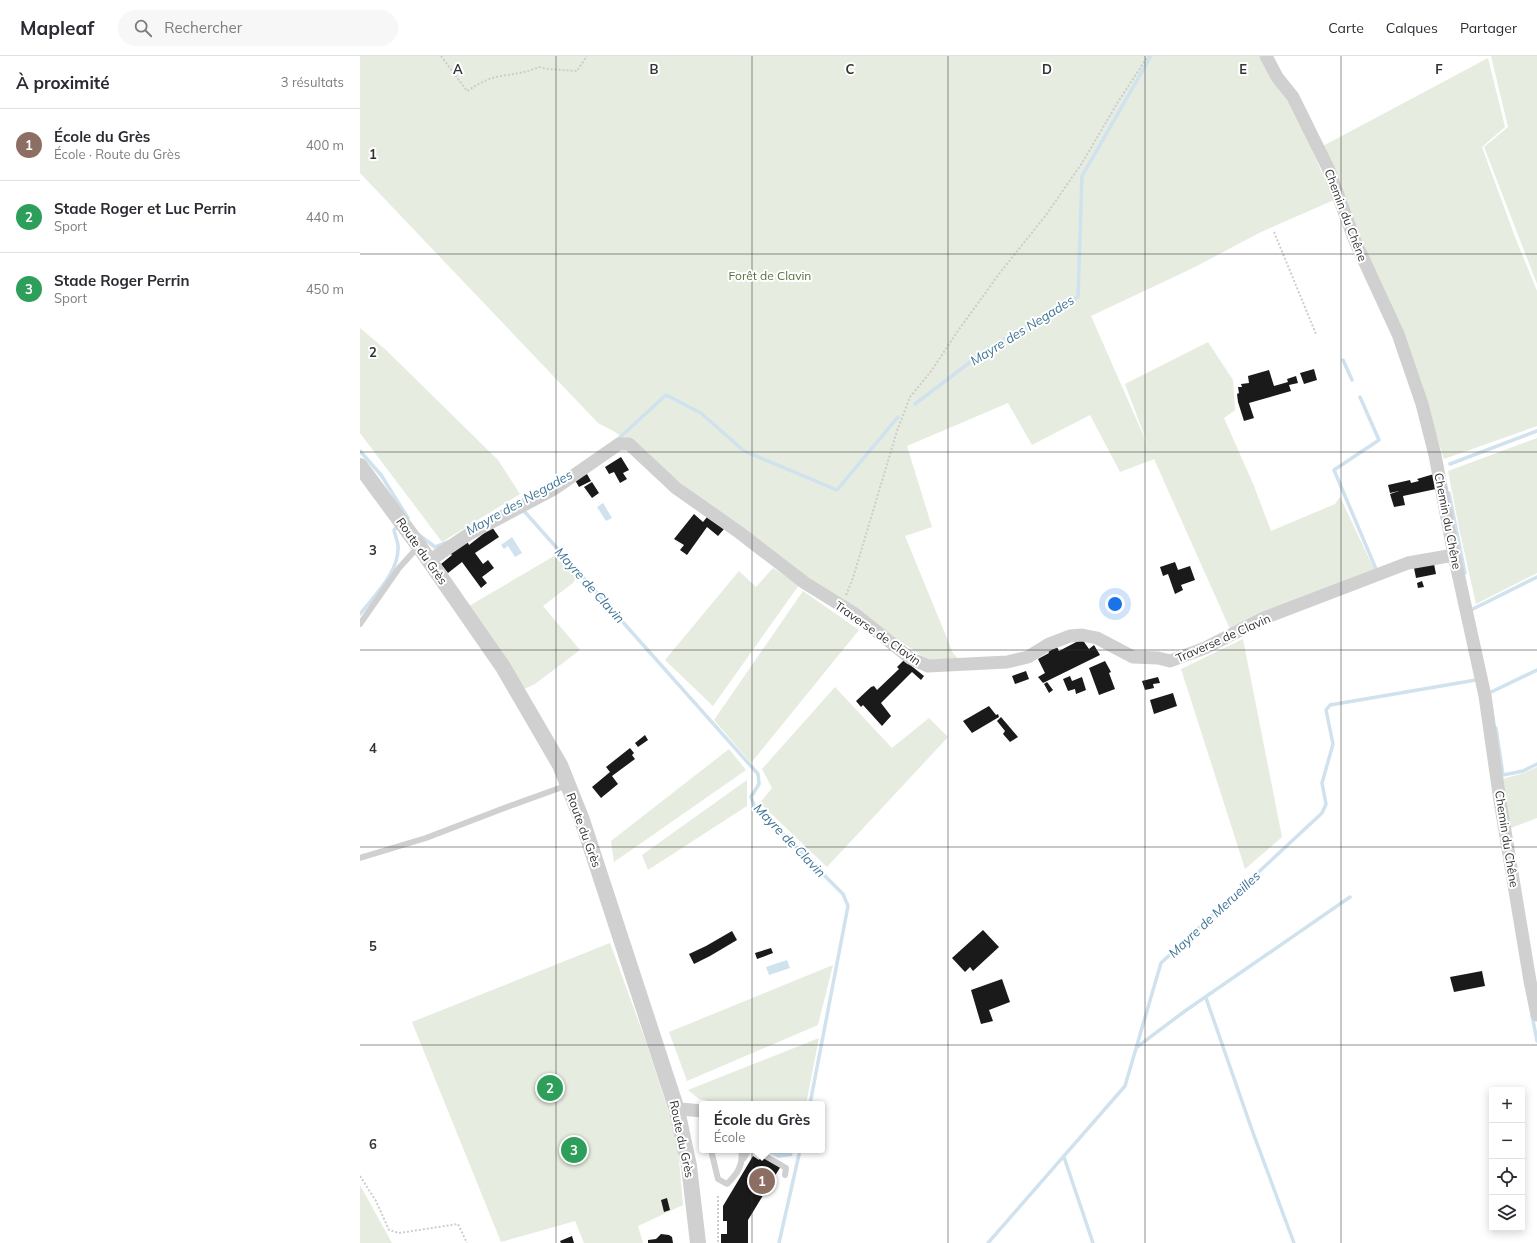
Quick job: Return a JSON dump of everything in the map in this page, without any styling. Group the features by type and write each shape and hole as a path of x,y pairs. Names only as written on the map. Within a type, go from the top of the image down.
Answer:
{"street":[{"name":"Chemin du Chêne","path":"1266,56 1277,77 1293,97 1328,168 1355,241 1398,334 1422,404 1435,454 1454,555 1485,696 1500,801 1537,1015"},
{"name":"Traverse de Clavin","path":"429,560 469,534 554,489 619,444 629,444 676,488 740,533 805,583 855,614 910,658 928,666 1007,662 1028,657 1049,644 1070,636 1082,635 1097,638 1133,657 1158,658 1170,662 1205,648 1264,618 1408,563 1454,555"},
{"name":"Route du Grès","path":"360,466 429,560 503,667 560,765 596,860 677,1110 689,1166 698,1243"},
{"path":"677,1110 699,1111"}],"lane":[{"path":"360,624 399,568 419,546"},
{"path":"360,858 426,838 507,807 568,786"},
{"path":"712,1153 718,1179 727,1184 736,1175 746,1153"},
{"path":"742,1153 743,1159"},
{"path":"760,1153 786,1168 785,1175"}],"path":[{"path":"441,56 466,91 491,79 539,67 577,71 587,56"},
{"path":"841,606 852,581 897,431 910,397 932,370 999,274 1046,215 1082,163 1118,102 1148,56"},
{"path":"1274,232 1316,334"},
{"path":"360,1176 376,1202 389,1230 399,1232 458,1224 467,1243"},
{"path":"718,1196 718,1243"}],"green space":[{"name":"Forêt de Clavin","path":"360,56 1259,56 1273,82 1289,98 1334,200 1261,232 1193,268 1091,316 1149,448 1125,384 1208,342 1233,380 1235,410 1224,418 1254,486 1271,531 1335,504 1340,497 1375,571 1230,629 1154,459 1120,472 1090,415 1032,445 1008,403 907,446 932,527 905,536 953,653 960,661 930,661 791,569 615,432 598,423 360,173"},
{"path":"1491,56 1537,56 1537,284 1484,147 1508,127"},
{"path":"1488,58 1505,127 1482,147 1515,237 1537,291 1537,426 1444,459 1402,328 1364,250 1321,147"},
{"path":"360,328 386,350 498,460 520,494 442,542 360,433"},
{"path":"1537,438 1537,573 1476,604 1448,471"},
{"path":"554,556 563,562 576,575 574,582 543,606 580,650 535,684 524,689 469,606"},
{"path":"773,568 799,585 713,706 665,660 739,571 756,587"},
{"path":"803,591 859,630 751,763 714,720"},
{"path":"1243,639 1282,837 1245,869 1181,669"},
{"path":"835,687 892,748 929,718 948,737 827,867 760,803 772,788 762,769"},
{"path":"729,749 746,770 614,862 611,841"},
{"path":"1537,767 1537,818 1508,829 1502,779 1524,773"},
{"path":"747,780 747,806 648,870 642,855"},
{"path":"610,943 645,1039 677,1137 683,1205 638,1226 643,1243 584,1243 575,1221 501,1242 412,1022"},
{"path":"833,965 818,1025 687,1081 669,1032"},
{"path":"819,1038 807,1101 709,1101 699,1099 688,1090"},
{"path":"360,1185 392,1243 360,1243"}],"water":[{"path":"603,503 612,518 606,521 597,507"},
{"path":"512,537 522,553 515,557 508,546 504,549 501,545"},
{"path":"787,960 790,968 769,975 766,967"},
{"path":"770,1153 792,1153 792,1156 778,1158"}],"building":[{"path":"1314,369 1317,380 1304,384 1300,373"},
{"path":"1269,370 1274,386 1288,382 1287,379 1296,376 1298,383 1289,385 1291,391 1249,403 1254,418 1244,421 1238,402 1238,387 1242,387 1241,384 1249,383 1248,376"},
{"path":"621,457 629,470 623,473 627,479 620,483 614,472 609,474 605,467"},
{"path":"587,474 591,481 579,487 575,480"},
{"path":"1434,474 1436,489 1403,496 1405,505 1394,507 1390,494 1399,491 1390,493 1388,485 1410,480 1411,483 1419,481 1417,479"},
{"path":"592,482 599,493 592,498 584,487"},
{"path":"694,514 703,522 707,517 724,529 718,536 707,527 687,555 680,550 684,545 674,539"},
{"path":"492,527 499,537 475,553 483,564 488,560 494,568 482,577 487,583 481,588 462,562 448,573 441,564 452,555 450,553 467,541 469,545"},
{"path":"1175,562 1178,570 1190,566 1195,580 1181,585 1183,590 1175,594 1168,574 1163,576 1160,567"},
{"path":"1434,564 1436,574 1416,578 1414,568"},
{"path":"1422,581 1424,587 1418,588 1417,583"},
{"path":"1112,598 1117,607 1112,610 1107,601"},
{"path":"1082,639 1089,649 1094,645 1100,655 1043,683 1038,677 1045,673 1038,659 1049,653 1047,649 1056,645 1059,651"},
{"path":"904,660 924,676 921,680 912,672 881,703 891,716 882,726 863,705 861,707 856,701 871,687 874,686 877,690 899,669 897,667"},
{"path":"1105,661 1111,672 1109,673 1115,689 1099,695 1089,668"},
{"path":"1026,671 1029,679 1015,684 1012,676"},
{"path":"1070,676 1072,681 1082,677 1086,690 1076,694 1075,689 1068,691 1063,679"},
{"path":"1158,677 1160,683 1153,684 1154,688 1145,690 1142,681"},
{"path":"1047,682 1053,690 1049,693 1044,684"},
{"path":"1173,693 1177,706 1154,714 1150,700"},
{"path":"989,706 996,715 998,714 999,717 972,733 963,721"},
{"path":"1001,717 1018,737 1010,742 1003,734 1005,731 997,721"},
{"path":"645,735 648,740 638,747 635,743"},
{"path":"630,748 634,753 632,755 635,759 612,776 618,784 601,798 592,787 610,772 606,767"},
{"path":"983,930 999,947 973,971 970,967 965,972 952,958"},
{"path":"732,931 737,940 694,964 689,954"},
{"path":"771,948 773,953 757,959 755,953"},
{"path":"1482,971 1485,986 1454,992 1450,977"},
{"path":"1002,979 1010,1002 989,1010 993,1021 981,1024 971,990"},
{"path":"555,1082 557,1089 538,1095 536,1088"},
{"path":"762,1155 781,1166 748,1220 748,1243 721,1243 721,1234 727,1234 727,1221 723,1221 723,1206 753,1156 759,1160"},
{"path":"667,1198 670,1210 664,1212 661,1200"},
{"path":"661,1234 672,1237 673,1243 648,1243 648,1240 656,1239"},
{"path":"572,1236 574,1243 561,1243 560,1241"}],"waterway":[{"name":"Mayre des Negades","path":"915,404 986,350 1078,297 1082,176 1151,56"},
{"path":"1343,360 1352,380"},
{"name":"Mayre des Negades","path":"617,440 666,395 701,413 744,451 837,490 898,417"},
{"path":"1360,397 1379,440 1334,470 1376,569"},
{"path":"1450,464 1537,431"},
{"path":"360,451 381,475 408,518"},
{"path":"1449,493 1465,573"},
{"name":"Mayre de Clavin","path":"524,511 758,774 759,784 751,797 754,805 843,894 848,906 811,1101"},
{"name":"Mayre des Negades","path":"360,614 379,591 395,564 398,555 398,545 394,530 396,528"},
{"name":"Mayre des Negades","path":"419,535 435,547 448,542"},
{"path":"1471,610 1537,577"},
{"path":"1489,693 1537,670"},
{"name":"Mayre de Merueilles","path":"988,1243 1125,1086 1161,963 1322,813 1326,804 1322,783 1333,744 1326,710 1330,705 1476,680"},
{"name":"Mayre de Merueilles","path":"1496,728 1503,775 1523,771 1537,764"},
{"path":"1137,1047 1185,1011 1350,897"},
{"path":"1206,998 1252,1130 1294,1243"},
{"path":"1532,1015 1537,1041"},
{"name":"Mayre de Clavin","path":"779,1243 799,1153"},
{"path":"1064,1157 1093,1243"}],"place":[{"name":"Stade Roger et Luc Perrin","path":"550,1088"},
{"name":"Stade Roger Perrin","path":"574,1150"},
{"name":"École du Grès","path":"762,1181"}]}
